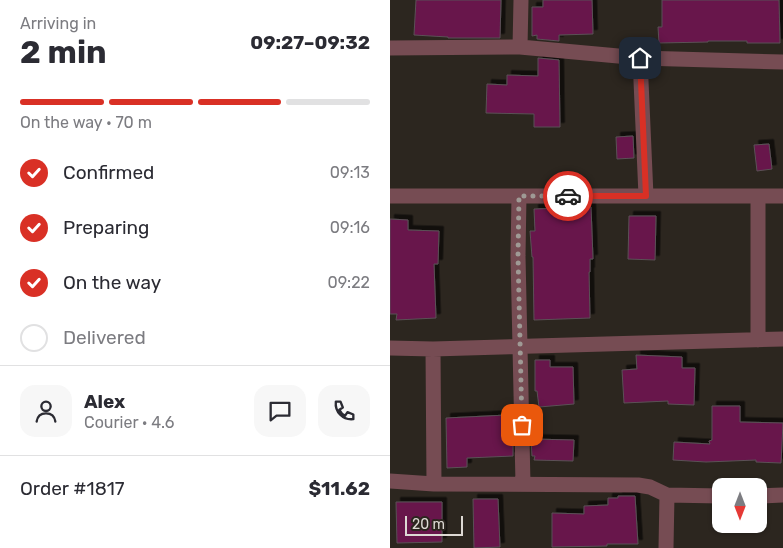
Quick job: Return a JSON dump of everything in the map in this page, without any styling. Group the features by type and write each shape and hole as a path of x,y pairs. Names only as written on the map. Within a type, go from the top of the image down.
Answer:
{"street":[{"path":"520,47 521,0"},
{"path":"390,48 520,47 640,58 783,62"},
{"path":"640,58 646,196"},
{"path":"390,196 783,196"},
{"path":"519,196 523,484"},
{"path":"758,196 758,340"},
{"path":"390,348 433,349 783,339"},
{"path":"433,349 434,484"},
{"path":"390,482 644,485 667,495 712,496"},
{"path":"666,548 667,495"},
{"path":"768,496 783,495"}],"building":[{"path":"416,0 501,0 500,38 448,38 414,35"},
{"path":"543,0 592,0 593,34 559,35 559,41 537,39 537,35 532,36 532,7 543,7"},
{"path":"662,0 779,0 780,43 708,41 659,43 658,27 662,27"},
{"path":"538,58 559,60 560,127 534,127 534,114 486,113 487,84 507,85 507,75 538,76"},
{"path":"633,136 634,158 617,159 616,137"},
{"path":"769,144 772,169 757,171 754,145"},
{"path":"591,207 593,259 590,259 589,272 590,318 534,320 533,257 530,231 535,231 534,209"},
{"path":"629,216 656,216 655,260 628,259"},
{"path":"390,219 408,220 408,230 439,231 438,264 434,264 436,318 396,320 397,314 390,314"},
{"path":"636,355 682,357 682,368 695,368 694,405 668,404 668,401 624,403 622,370 637,369"},
{"path":"535,360 550,360 550,367 573,367 574,404 539,407 537,391 535,391"},
{"path":"712,406 740,406 740,422 783,423 781,463 756,462 756,460 706,462 673,460 674,442 710,444 709,441 712,440"},
{"path":"507,415 507,438 513,438 513,456 467,458 467,467 447,468 446,418"},
{"path":"531,439 574,440 573,461 534,460 535,456 532,456"},
{"path":"618,496 635,496 638,544 552,547 552,513 584,514 584,506 608,505 608,498 618,498"},
{"path":"473,499 498,499 500,547 474,548"},
{"path":"396,502 442,502 442,542 397,543"}],"way so far":[{"path":"522,425 518,256 519,196 568,196"}],"route":[{"path":"568,196 646,196 640,58"}]}
